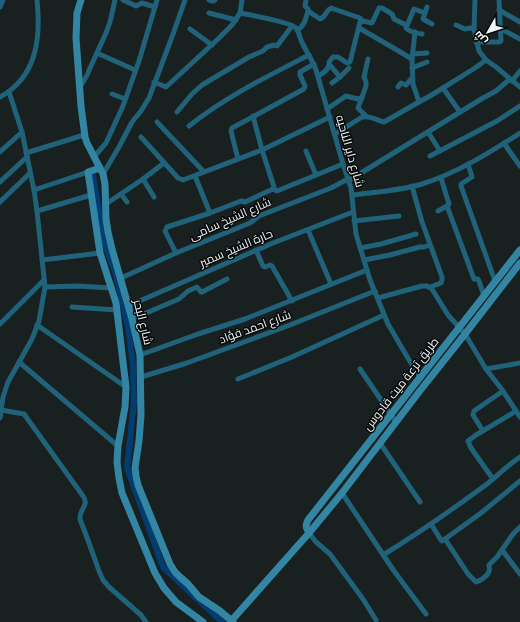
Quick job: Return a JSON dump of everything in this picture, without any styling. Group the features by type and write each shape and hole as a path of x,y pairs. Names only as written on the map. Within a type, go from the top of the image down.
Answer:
{"street":[{"path":"0,7 3,0"},
{"path":"0,97 9,92 22,79 33,58 38,31 37,0"},
{"name":"شارع البحر","path":"81,0 77,13 76,38 84,135 102,171 105,184 106,219 102,233 100,253 118,310 126,386 125,407 118,446 117,462 119,478 122,493 154,573 176,602 203,622"},
{"path":"80,87 108,27 115,0"},
{"path":"123,0 136,6 142,3 155,7"},
{"path":"94,157 106,143 125,98 157,0"},
{"path":"34,190 88,172 102,171 119,147 132,122 149,98 185,0"},
{"path":"209,0 215,0"},
{"path":"154,82 166,87 212,45 236,20 240,13 241,0"},
{"path":"306,0 305,5 308,11 322,19 331,8 360,18 362,21 372,23 379,8 381,8 392,14 394,19 406,25"},
{"path":"475,0 474,29 479,51 486,60 520,87"},
{"path":"476,42 501,42 499,0"},
{"path":"427,7 423,19 432,24"},
{"path":"422,34 406,30 406,25 414,9 425,13"},
{"path":"499,10 520,22"},
{"path":"240,13 292,26 298,30 303,26 308,11"},
{"path":"209,13 236,20"},
{"path":"318,76 325,71 330,65 329,62 336,56 348,63 350,62 360,22 362,21"},
{"path":"456,25 465,29 474,29"},
{"path":"177,112 192,94 202,85 249,57 263,51 267,47 274,45 277,46 292,26"},
{"path":"359,28 412,57 428,53"},
{"path":"190,29 212,45"},
{"path":"501,29 520,38"},
{"name":"شارع داير الناحيه","path":"298,30 302,43 314,64 351,188 356,234 367,270 384,315 420,377"},
{"path":"415,32 412,57 412,78 419,102"},
{"path":"97,53 135,70"},
{"path":"189,126 233,96 310,55"},
{"path":"366,116 358,108 366,86 364,76 368,59"},
{"path":"335,134 366,116 384,122 430,96 486,60"},
{"path":"412,68 427,62"},
{"path":"238,159 231,129 304,88 305,86 300,72 314,64"},
{"path":"330,65 340,77"},
{"path":"332,83 349,68"},
{"name":"شارع الشيخ سامى","path":"121,278 176,253 250,223 259,216 348,180 496,91 520,71"},
{"path":"398,87 402,83 406,85 408,84 412,78"},
{"path":"443,88 460,112"},
{"path":"0,418 2,398 8,382 32,338 39,321 45,287 34,190 22,132 9,92"},
{"path":"112,94 125,98"},
{"path":"327,109 346,96 358,99 362,98"},
{"path":"430,156 497,121 520,106"},
{"path":"253,116 275,190"},
{"path":"141,137 181,180 262,150 330,117"},
{"path":"156,122 204,172"},
{"path":"0,152 22,132"},
{"path":"428,132 440,151"},
{"path":"352,194 402,189 441,178 520,133"},
{"path":"0,182 26,155 84,135"},
{"path":"504,143 520,166"},
{"path":"306,151 316,175"},
{"path":"106,204 164,163"},
{"path":"176,253 165,231 167,227 241,201 245,202 273,189 277,191 343,164"},
{"path":"468,164 472,177 462,183 461,186 495,281"},
{"name":"شارع البحر","path":"88,172 91,196 102,233 112,249 121,278 140,355 141,415 135,468 138,485 170,564 175,572 199,597 232,621"},
{"path":"0,202 30,173"},
{"path":"195,176 210,213"},
{"path":"441,178 449,202 448,206 474,279 479,281 484,296"},
{"path":"143,179 154,197"},
{"path":"378,298 422,286 430,287 441,283 442,280 422,222 412,186"},
{"path":"121,194 127,202"},
{"path":"37,211 91,196"},
{"path":"438,211 448,206"},
{"name":"حارة الشيخ سمير","path":"128,306 256,250 353,212"},
{"path":"354,221 399,216"},
{"path":"308,230 331,284"},
{"path":"360,248 381,244 416,234"},
{"path":"364,260 430,245"},
{"path":"256,250 264,266 272,266 292,301"},
{"name":"طريق ترعة ميت قادوس","path":"309,533 305,525 308,520 520,250"},
{"path":"42,260 100,253"},
{"name":"طريق ترعة ميت قادوس","path":"232,621 342,493 520,263"},
{"path":"140,355 198,334 245,320 367,270"},
{"path":"132,319 179,299 186,292 197,287 202,292 227,279"},
{"path":"0,324 44,280"},
{"path":"45,287 77,286 112,288"},
{"path":"430,287 437,296 448,316 465,334 486,369 520,417"},
{"name":"شارع احمد فؤاد","path":"141,377 187,363 283,328 375,291"},
{"path":"72,307 118,310"},
{"path":"238,379 292,357 384,315"},
{"path":"37,325 126,386"},
{"path":"19,362 118,446"},
{"path":"486,369 520,363"},
{"path":"360,369 396,422"},
{"path":"413,386 419,392"},
{"path":"483,431 474,415 474,411 503,392"},
{"path":"1,410 24,414 83,496 86,504 79,516 103,580 141,615 146,622"},
{"path":"493,478 468,442 516,411"},
{"path":"380,443 420,502"},
{"path":"383,555 431,524 520,457"},
{"path":"431,524 442,541 481,513 520,481"},
{"path":"342,493 394,571 426,614"},
{"path":"445,539 468,574 476,582 479,582 488,574 489,565 520,527"},
{"path":"309,533 316,542 330,554 363,599 376,620"},
{"path":"502,550 520,574"}],"waterway":[{"path":"93,176 105,245 116,275 128,327 133,365 134,402 127,468 163,567 222,622"}]}
